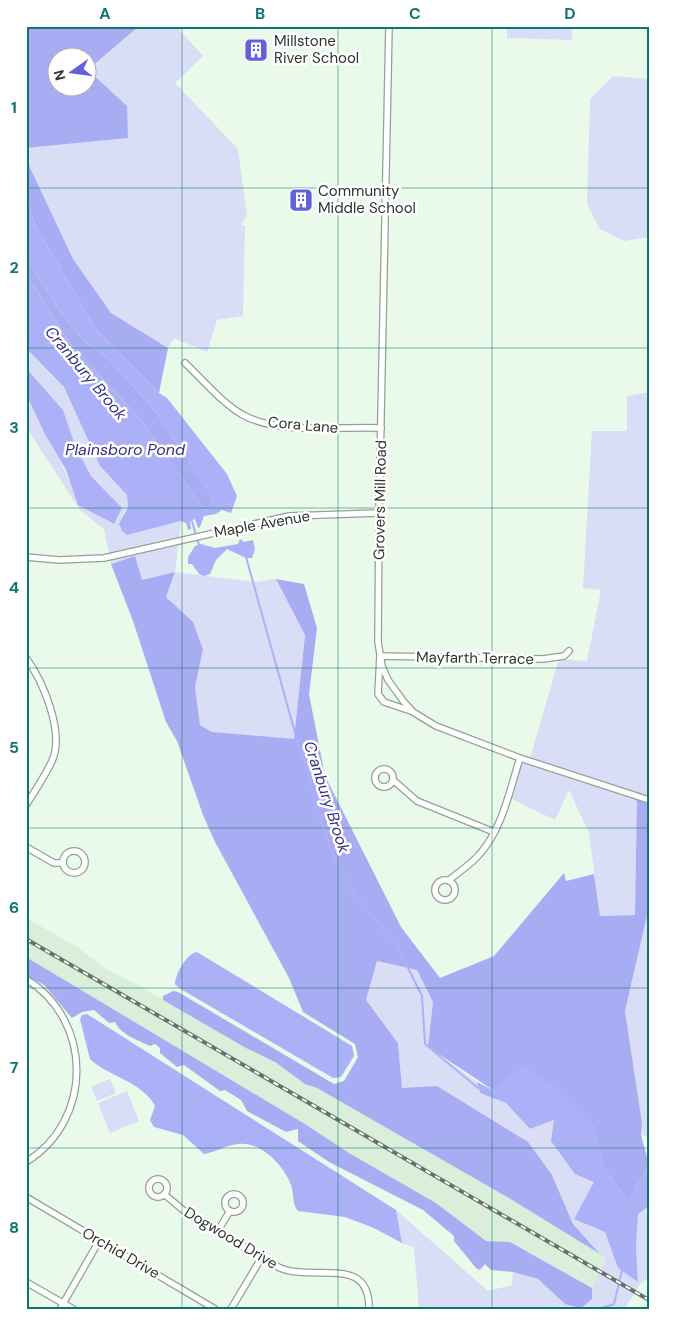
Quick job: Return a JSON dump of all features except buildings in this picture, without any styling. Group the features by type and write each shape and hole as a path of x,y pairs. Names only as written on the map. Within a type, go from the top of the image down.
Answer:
{"street":[{"name":"Grovers Mill Road","path":"389,26 379,513 380,656 388,680 413,712 436,726 520,758 649,800"},
{"name":"Cora Lane","path":"185,363 235,410 250,418 309,428 381,428"},
{"name":"Maple Avenue","path":"26,556 59,560 99,559 289,516 379,513"},
{"name":"Mayfarth Terrace","path":"380,656 543,659 564,656 569,651"},
{"path":"380,656 377,675 380,698 413,712"},
{"path":"26,658 50,708 57,742 53,760 26,805"},
{"path":"449,880 476,858 494,832 500,820 520,758"},
{"path":"393,780 417,801 494,832"},
{"path":"26,847 54,863 63,863"},
{"path":"26,979 45,993 66,1022 76,1050 78,1070 75,1096 66,1121 49,1145 26,1162"},
{"name":"Dogwood Drive","path":"164,1194 187,1214 262,1258 292,1272 353,1275 367,1289 369,1309"},
{"name":"Orchid Drive","path":"26,1197 215,1309"},
{"path":"217,1232 230,1211"},
{"path":"62,1306 99,1241"},
{"path":"231,1309 262,1258"},
{"path":"26,1282 62,1306 73,1309"}],"shaded area":[{"path":"26,26 139,26 98,61 98,48 48,48 48,98 98,98 98,79 127,106 128,138 26,148"},
{"path":"139,26 176,26 203,56 175,83 238,149 247,215 241,225 245,226 243,316 217,320 207,352 174,338 168,348 111,313 73,259 26,159 26,148 127,138 127,106 98,80 98,62"},
{"path":"507,26 572,26 572,40 507,38"},
{"path":"613,76 649,79 649,237 624,241 600,229 587,204 590,99"},
{"path":"26,159 73,259 111,313 168,348 159,393 95,328 36,227 26,197"},
{"path":"26,258 61,313 83,340 110,360 155,411 212,496 211,507 204,510 142,421 69,342 26,273"},
{"path":"26,348 64,387 100,466 127,495 128,507 123,513 127,535 181,521 175,572 256,582 276,579 305,635 294,740 212,732 200,725 195,687 203,649 193,622 166,597 175,573 142,581 116,561 111,564 104,529 80,510 26,427 26,394 61,463 79,505 113,524 122,508 91,476 75,445 63,410 26,368"},
{"path":"649,392 649,787 647,799 637,796 635,915 600,916 589,833 569,790 555,820 510,798 524,755 530,758 559,659 587,661 601,590 583,588 592,431 627,431 627,396"},
{"path":"135,556 142,580 175,572 166,597 193,622 203,649 195,687 200,725 212,732 294,739 305,635 276,579 304,584 317,628 309,694 325,776 401,927 440,978 494,956 564,873 566,881 594,874 600,916 635,915 637,796 647,799 649,787 649,907 625,1011 642,1123 641,1135 649,1165 628,1202 603,1167 593,1126 493,1090 428,1047 433,1002 417,970 377,961 366,1000 398,1043 402,1088 437,1086 528,1142 552,1175 573,1224 600,1254 507,1197 317,1088 305,1084 275,1062 246,1048 163,1000 163,996 173,991 178,992 334,1084 344,1081 358,1057 355,1044 303,1012 289,978 215,842 203,815 177,741 166,722 133,621 111,564"},
{"path":"649,907 649,1137 641,1135 642,1123 625,1011"},
{"path":"26,918 77,947 105,968 184,1010 246,1048 275,1062 305,1084 317,1088 507,1197 600,1254 606,1260 592,1288 510,1242 486,1241 436,1203 349,1153 305,1124 26,957"},
{"path":"26,957 305,1124 349,1153 436,1203 486,1241 510,1242 592,1288 592,1299 581,1308 565,1304 538,1279 513,1272 491,1270 485,1264 480,1270 476,1268 454,1241 454,1236 423,1210 329,1162 298,1141 298,1129 286,1132 247,1111 241,1100 225,1090 220,1091 184,1065 177,1067 160,1053 160,1048 155,1044 150,1046 130,1037 115,1022 109,1023 94,1010 82,1012 72,1018 44,985 26,975"},
{"path":"377,961 417,970 434,1002 428,1047 477,1082 480,1093 506,1103 530,1129 555,1119 575,1173 594,1182 605,1232 618,1268 638,1281 636,1247 638,1213 649,1206 649,1278 640,1284 625,1309 419,1309 414,1247 402,1243 396,1210 488,1291 512,1285 513,1272 538,1279 565,1304 592,1299 592,1288 606,1260 573,1224 552,1175 402,1089 398,1043 366,1000"},
{"path":"110,1079 116,1093 97,1101 91,1087"},
{"path":"127,1091 139,1121 110,1133 98,1103"}],"water":[{"name":"Plainsboro Pond","path":"26,197 36,227 95,328 159,393 167,398 227,474 237,496 231,513 222,510 216,514 204,516 198,528 195,519 190,521 191,529 188,530 186,523 181,521 127,535 122,531 119,524 128,507 127,495 100,466 64,387 26,348 26,273 69,342 142,421 204,510 211,507 212,496 155,411 110,360 83,340 61,313 26,258"},
{"name":"Plainsboro Pond","path":"26,368 63,410 75,445 91,476 122,508 114,524 78,505 66,470 45,434 26,394"},
{"path":"240,539 244,542 253,540 255,549 252,558 246,558 227,549 216,560 210,574 204,576 199,574 192,564 188,564 188,557 195,546 201,544 215,548 238,544"},
{"path":"197,952 352,1046 354,1056 341,1077 333,1078 179,988 175,984 179,970 189,956"},
{"path":"87,1014 396,1210 402,1243 374,1228 345,1217 298,1211 295,1206 291,1185 283,1170 270,1156 255,1146 238,1144 204,1154 183,1135 154,1127 150,1120 155,1106 149,1098 134,1085 90,1059 80,1019 82,1015"},
{"path":"523,1065 556,1087 593,1126 603,1167 628,1202 649,1165 649,1206 638,1214 636,1247 638,1282 618,1268 605,1232 574,1219 594,1182 575,1174 551,1141 554,1120 530,1129 506,1103 480,1093 477,1082 493,1090"}],"waterway":[{"name":"Cranbury Brook","path":"191,518 199,545"},
{"name":"Cranbury Brook","path":"246,557 299,747 310,775 314,803 335,860 358,900 395,942 422,996 425,1044 478,1088"},
{"path":"599,1309 614,1304 622,1270"}],"railway":[{"path":"26,939 649,1300"}],"place":[{"name":"Millstone River School","path":"256,50"},
{"name":"Community Middle School","path":"301,200"}]}
